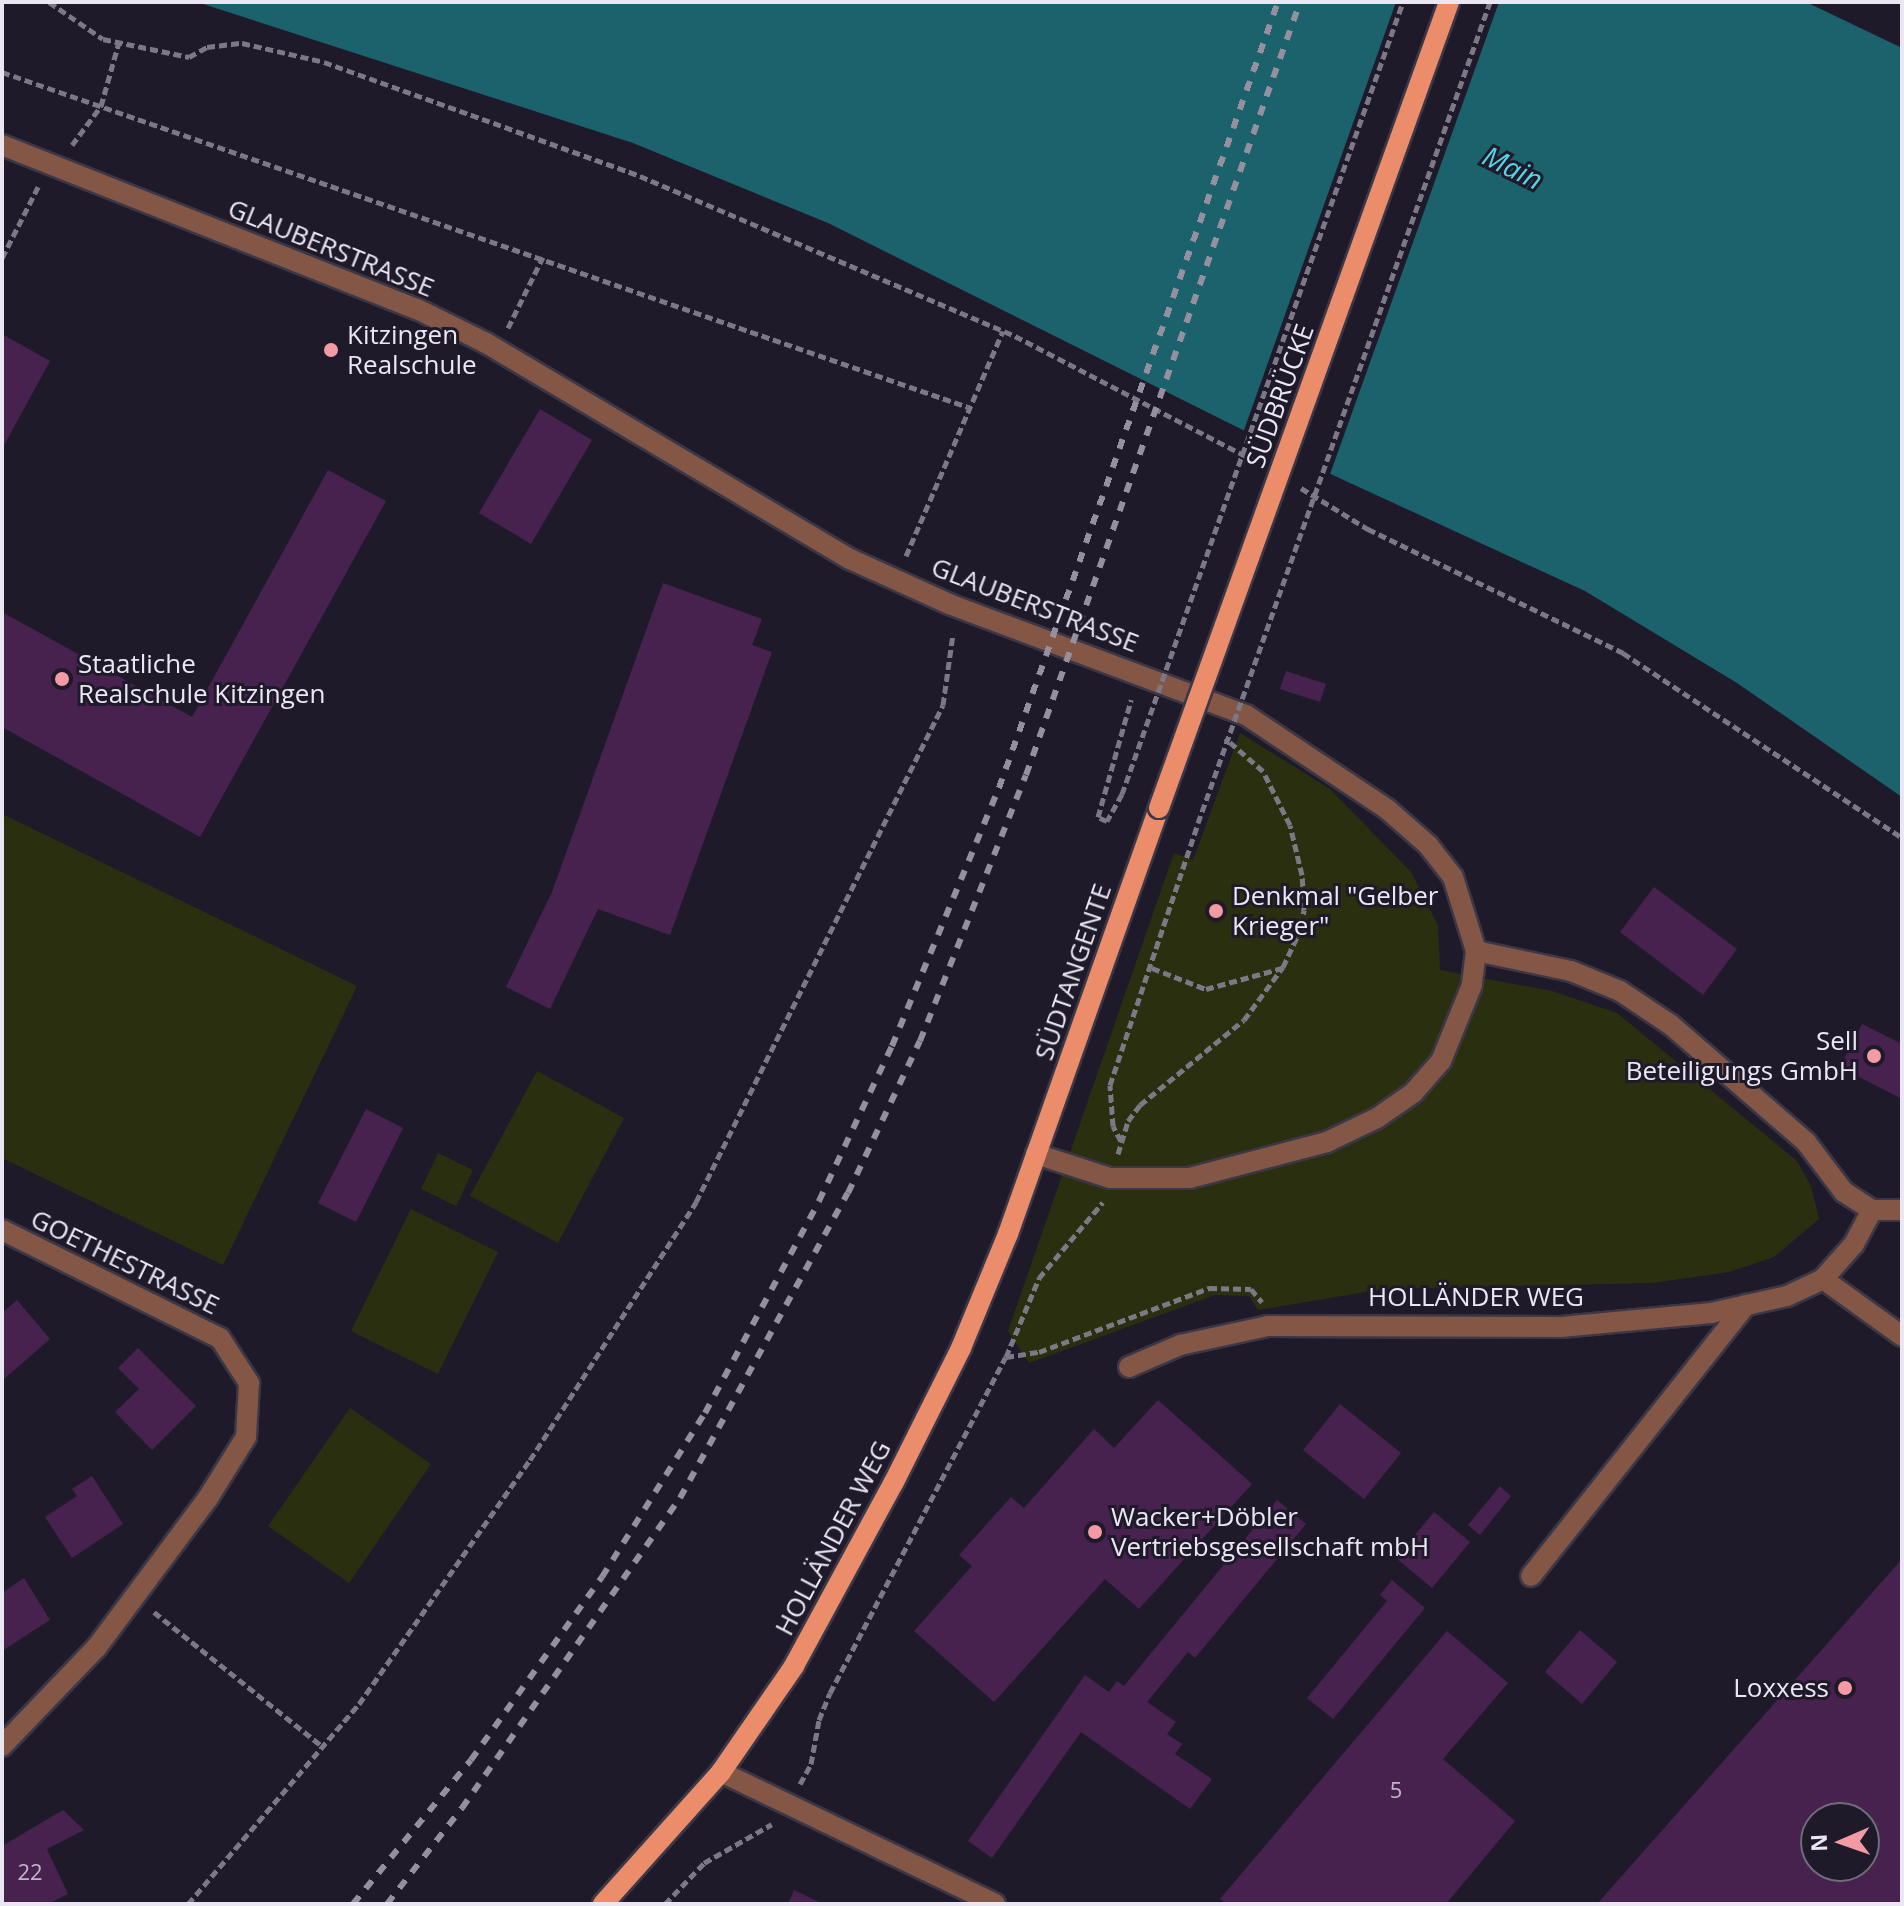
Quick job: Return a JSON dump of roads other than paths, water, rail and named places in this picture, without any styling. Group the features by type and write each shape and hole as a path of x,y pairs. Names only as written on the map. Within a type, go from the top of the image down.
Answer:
{"main road":[{"name":"SÜDBRÜCKE","path":"1159,808 1449,2"},
{"name":"SÜDTANGENTE","path":"1036,1154 1159,808"},
{"name":"HOLLÄNDER WEG","path":"603,1904 721,1772 794,1666 894,1482 961,1348 1036,1154"}],"street":[{"name":"GLAUBERSTRASSE","path":"2,145 417,309 498,350 782,522 949,604 1246,715 1346,779 1428,845 1453,877 1476,951 1472,985 1441,1061 1413,1093 1327,1142 1243,1168 1152,1180 1110,1178 1036,1154"},
{"path":"1476,951 1571,971 1620,991 1671,1025 1795,1132 1844,1192 1872,1210 1902,1210"},
{"name":"HOLLÄNDER WEG","path":"1129,1367 1180,1345 1268,1326 1561,1327 1746,1305 1787,1296 1823,1279 1854,1244 1872,1210"},
{"name":"GOETHESTRASSE","path":"2,1230 220,1338 249,1383 246,1437 96,1648 2,1746"},
{"path":"1823,1279 1902,1336"},
{"path":"1531,1576 1746,1305"},
{"path":"721,1772 995,1904"}],"water":[{"name":"Main","path":"197,2 1806,2 1902,48 1902,797 1737,683 1585,591 1337,477 828,223 633,143"}],"railway":[{"path":"353,1904 471,1760 602,1577 705,1413 819,1201 892,1046 999,788 1278,2"},
{"path":"387,1904 462,1808 680,1498 848,1193 920,1041 1026,775 1300,2"}],"place":[{"name":"Kitzingen Realschule","path":"331,350"},
{"name":"Staatliche Realschule Kitzingen","path":"62,679"},
{"name":"Denkmal \"Gelber Krieger\"","path":"1216,911"},
{"name":"Sell Beteiligungs GmbH","path":"1874,1056"},
{"name":"Wacker+Döbler Vertriebsgesellschaft mbH","path":"1095,1532"},
{"name":"Loxxess","path":"1845,1688"}]}
